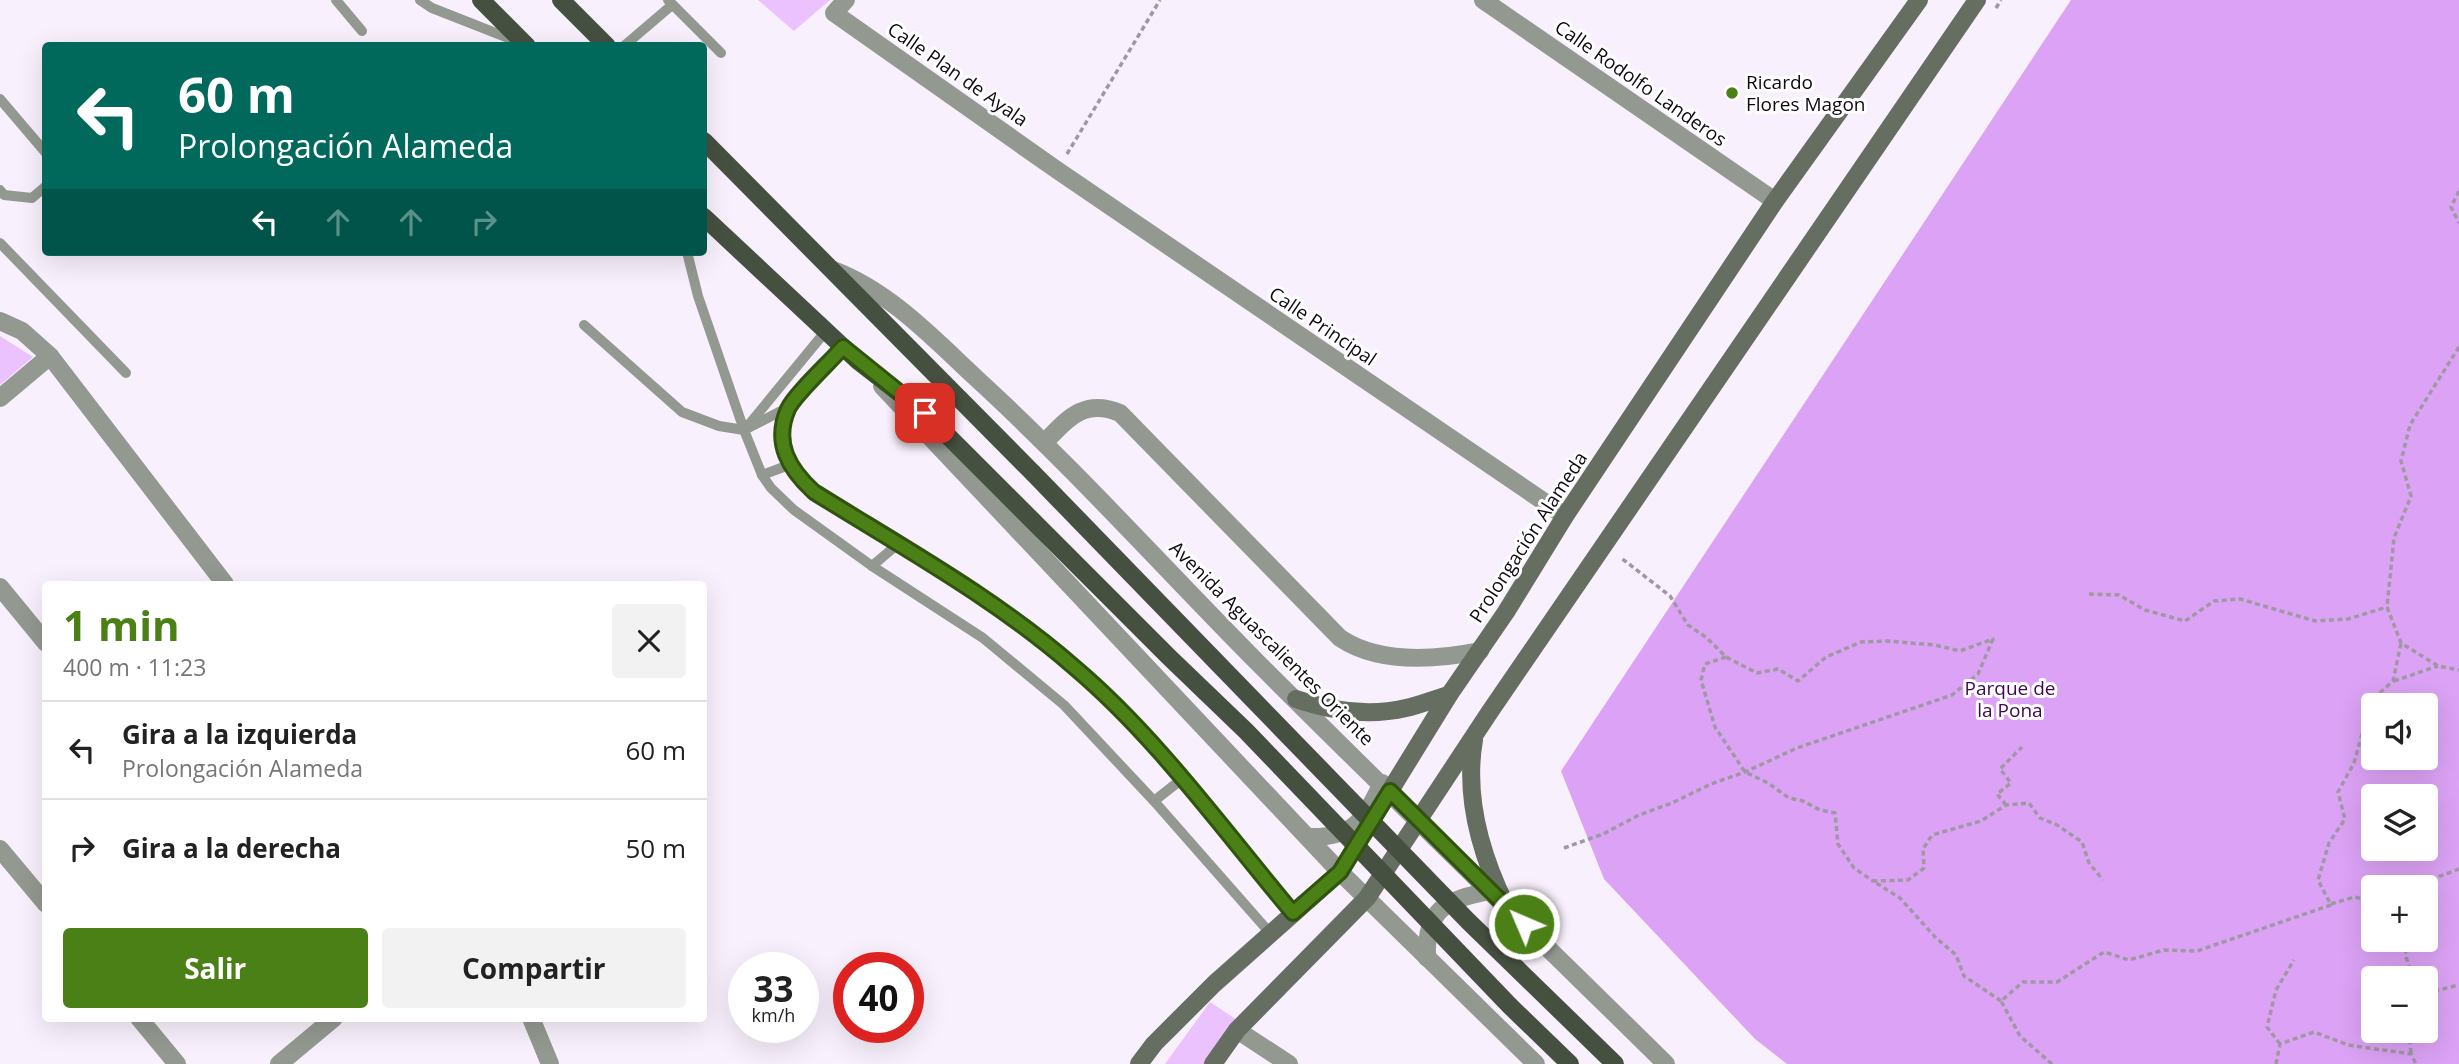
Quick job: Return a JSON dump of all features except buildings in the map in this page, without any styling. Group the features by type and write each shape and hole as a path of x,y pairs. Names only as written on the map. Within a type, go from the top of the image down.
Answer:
{"main road":[{"path":"481,0 523,42"},
{"path":"561,0 603,42"},
{"name":"Prolongación Alameda","path":"1139,1064 1153,1044 1214,984 1340,872 1386,787 1480,651 1565,516 1775,201 1919,0"},
{"path":"1213,1064 1237,1030 1367,898 1474,736 1977,0"},
{"name":"Avenida Aguascalientes Oriente","path":"707,144 1033,473 1459,912 1615,1064"},
{"path":"707,220 825,332 925,413 1159,648 1246,731 1510,1006 1570,1064"},
{"path":"1296,699 1330,709 1366,713 1402,709 1449,695"},
{"path":"1474,736 1474,812 1484,856 1506,906"}],"street":[{"name":"Calle Rodolfo Landeros","path":"1483,0 1775,201"},
{"name":"Calle Plan de Ayala","path":"840,6 1057,170"},
{"name":"Calle Principal","path":"1057,170 1565,516"},
{"name":"Avenida Aguascalientes Oriente","path":"833,270 862,282 887,299 1045,442 1296,699 1666,1064"},
{"path":"0,321 22,331 50,356 223,581"},
{"path":"0,398 50,356"},
{"path":"858,361 1340,872 1536,1064"},
{"path":"1045,442 1065,422 1081,411 1101,407 1121,413 1340,638 1364,651 1411,657 1480,651"},
{"path":"0,587 42,638"},
{"path":"1309,837 1335,836 1359,824 1386,787"},
{"path":"0,849 42,899"},
{"path":"1427,958 1429,928 1438,910 1473,894 1490,891"},
{"path":"142,1022 177,1064"},
{"path":"279,1064 329,1022"},
{"path":"532,1022 546,1062"},
{"path":"1237,1030 1289,1064"}],"lane":[{"path":"336,0 362,31"},
{"path":"420,0 432,8 517,42"},
{"path":"628,42 670,2 722,52"},
{"path":"0,99 42,148"},
{"path":"0,190 4,195 32,198 42,189"},
{"path":"0,243 126,373"},
{"path":"688,256 698,296 744,430 762,475 781,499 872,566 983,638 1064,705 1154,801 1270,933"},
{"path":"584,325 682,412 719,426 744,430 789,407 843,347"},
{"path":"744,430 825,332"},
{"path":"789,407 782,431 784,452 797,477 814,492 1011,615 1076,668 1117,707 1182,779 1293,913"},
{"path":"762,475 789,465"},
{"path":"872,566 898,544"},
{"path":"1154,801 1182,779"}],"path":[{"path":"1057,170 1160,0"},
{"path":"2459,191 2451,207 2459,223"},
{"path":"2393,681 2401,643 2387,607 2394,538 2411,496 2401,461 2410,425 2459,347"},
{"path":"1564,848 1603,834 1639,815 1797,748 1952,695 1978,674 1993,639 1960,651 1911,643 1861,642 1826,657 1798,681 1778,669 1757,673 1726,657 1707,638 1688,625 1670,596 1620,557"},
{"path":"2089,594 2119,595 2145,610 2185,621 2214,601 2240,599 2315,621 2348,619 2387,607"},
{"path":"2401,643 2438,666 2459,670"},
{"path":"1726,657 1705,664 1701,680 1715,727 1745,772 1768,783 1789,798 1835,813 1838,844 1854,868 1900,898 1936,938 1956,955 1964,976 2001,1001 2020,1036 2052,1064"},
{"path":"2331,905 2318,880 2329,843 2344,819 2338,792 2354,763 2371,701 2393,681 2438,666"},
{"path":"2006,805 1997,794 2011,783 2000,769 2022,747"},
{"path":"1873,881 1908,880 1924,868 1923,849 1932,835 1981,821 2006,805 2029,803 2040,818 2057,825 2082,842 2089,863 2103,880"},
{"path":"2438,878 2459,869"},
{"path":"2001,1001 2023,982 2057,982 2104,952 2129,960 2164,950 2197,950 2354,897 2361,898"},
{"path":"2276,1064 2280,1044 2267,1027 2276,990 2294,960"},
{"path":"2438,990 2459,985"},
{"path":"2280,1044 2314,1032 2348,1045 2411,1054"},
{"path":"2410,1043 2416,1064"}],"shaded area":[{"path":"758,0 830,0 794,31"},
{"path":"0,336 33,357 0,385"},
{"path":"1210,1002 1237,1020 1206,1064 1165,1064"}],"green space":[{"name":"Parque de la Pona","path":"2071,0 2459,0 2459,1064 1787,1064 1755,1039 1604,879 1561,771"}],"place":[{"name":"Ricardo Flores Magon","path":"1732,93"}],"route":[{"path":"925,413 843,347 789,407 782,431 784,452 797,477 814,492 1011,615 1076,668 1117,707 1182,779 1293,913 1340,872 1390,791 1524,924"}]}
